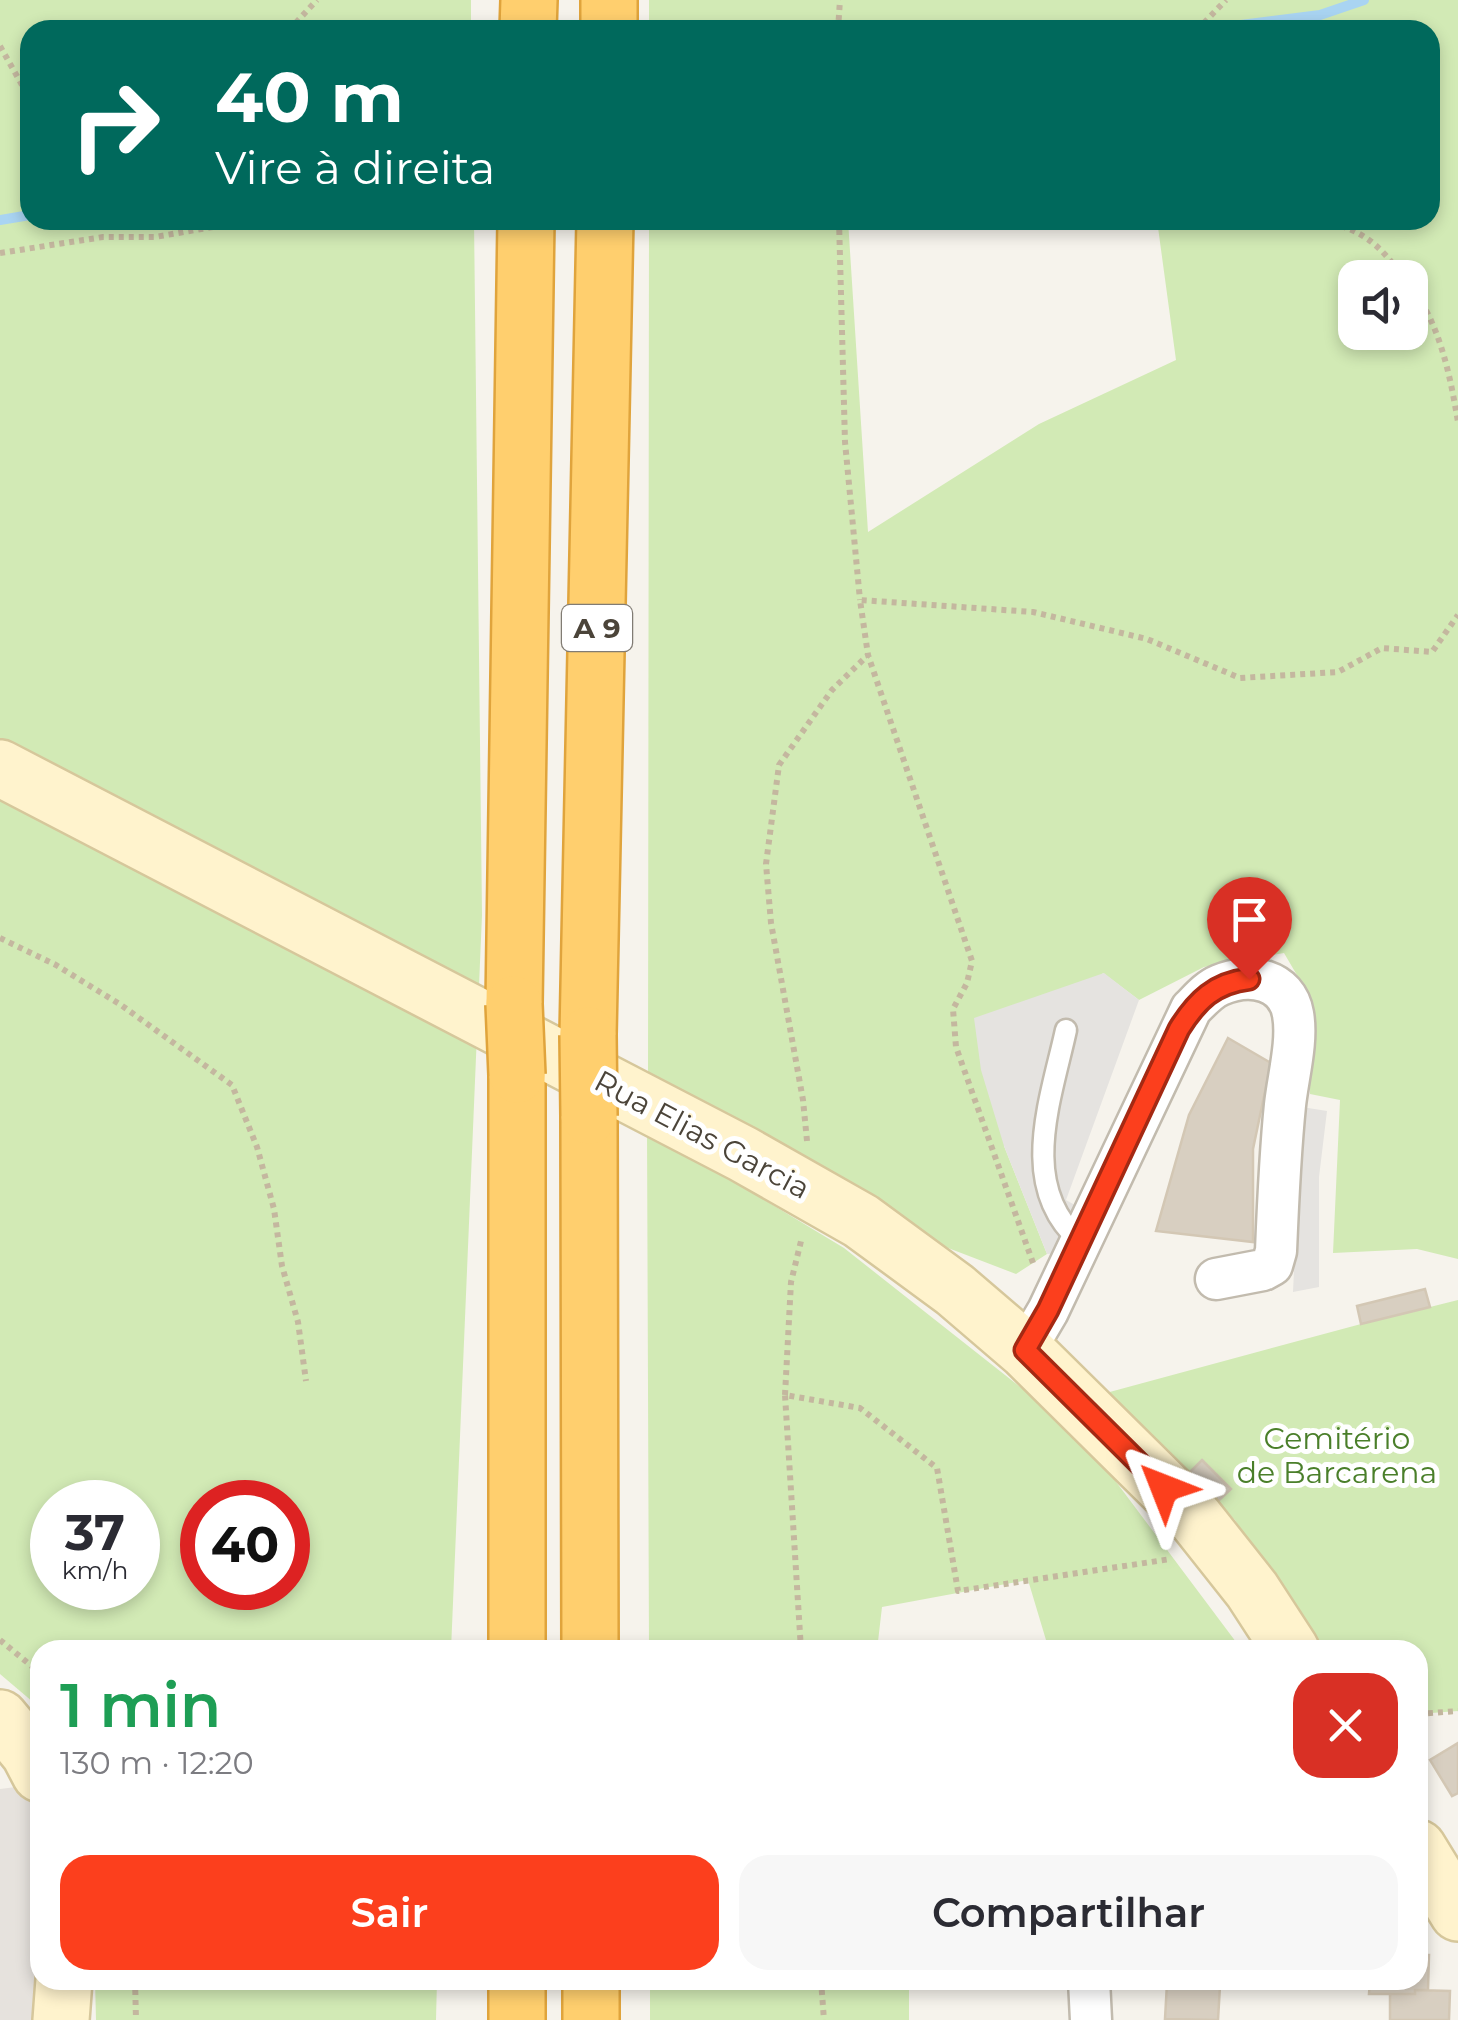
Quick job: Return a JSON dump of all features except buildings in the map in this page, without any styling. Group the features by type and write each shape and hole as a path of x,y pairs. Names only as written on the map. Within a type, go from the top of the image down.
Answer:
{"highway":[{"name":"A 9","path":"517,1640 514,1004 526,230"},
{"name":"A 9","path":"590,1640 588,1035 605,230"},
{"path":"517,1990 518,2020"},
{"path":"591,1990 591,2020"}],"street":[{"name":"Rua Elias Garcia","path":"0,768 812,1193 877,1232 955,1290 1025,1350 1195,1518 1285,1640"},
{"path":"1025,1350 1191,1010 1221,985 1263,980 1277,984 1287,996 1294,1018 1280,1159 1276,1251 1272,1265 1263,1270 1216,1279"},
{"path":"0,1718 30,1753"},
{"path":"1428,1864 1458,1913"},
{"path":"61,2020 63,1990"},
{"path":"1090,1990 1091,2020"}],"lane":[{"path":"1066,1030 1040,1154 1044,1181 1064,1227 1080,1241"}],"path":[{"path":"298,20 317,0"},
{"path":"1206,20 1226,0"},
{"path":"0,46 20,81"},
{"path":"0,253 102,237 156,237 196,230"},
{"path":"839,230 845,442 868,656 972,961 968,983 953,1010 956,1046 1033,1264 1058,1287"},
{"path":"1355,230 1380,246 1390,260"},
{"path":"1428,315 1450,374 1458,422"},
{"path":"860,600 1033,612 1147,639 1240,678 1338,672 1382,648 1432,652 1458,615"},
{"path":"800,1640 785,1395 791,1282 812,1193 803,1100 772,923 766,864 779,765 832,690 868,656"},
{"path":"0,938 56,965 122,1005 232,1085 257,1147 274,1209 306,1381"},
{"path":"785,1395 860,1408 937,1468 958,1591 1171,1559"},
{"path":"0,1640 30,1665"},
{"path":"1428,1713 1458,1711"},
{"path":"134,1990 136,2020"},
{"path":"822,1990 824,2020"}],"shaded area":[{"path":"1104,973 1139,1000 1066,1200 1080,1208 1059,1253 1047,1254 1004,1146 981,1070 974,1018"},
{"path":"1302,1107 1327,1111 1319,1177 1319,1287 1293,1292"},
{"path":"30,1785 30,1990 43,1990 51,2020 0,2020 0,1789"}],"green space":[{"path":"0,0 471,0 471,20 20,20 20,230 474,230 482,915 451,1640 30,1640 30,1700 0,1674"},
{"path":"649,0 1458,0 1458,1259 1417,1249 1333,1253 1340,1100 1310,1094 1308,994 1284,953 1204,967 1139,1000 1103,973 1004,1146 1047,1254 1016,1274 922,1238 648,1079 649,230 849,230 868,532 1039,424 1176,360 1158,230 1440,230 1440,20 649,20"},
{"path":"647,1129 844,1248 1081,1435 1235,1640 1046,1640 1028,1580 882,1607 878,1640 649,1640"},
{"name":"Cemitério de Barcarena","path":"1425,1289 1430,1307 1458,1300 1458,1711 1428,1713 1428,1640 1307,1640 1235,1520 1106,1393 1361,1324 1357,1306"},
{"path":"95,1990 437,1990 436,2020 96,2020"},
{"path":"650,1990 909,1990 909,2020 650,2020"}],"waterway":[{"path":"1280,20 1320,15 1364,0"},
{"path":"0,220 20,217"}],"route":[{"path":"1164,1488 1025,1350 1048,1310 1179,1029 1206,994 1221,985 1249,979"}]}
